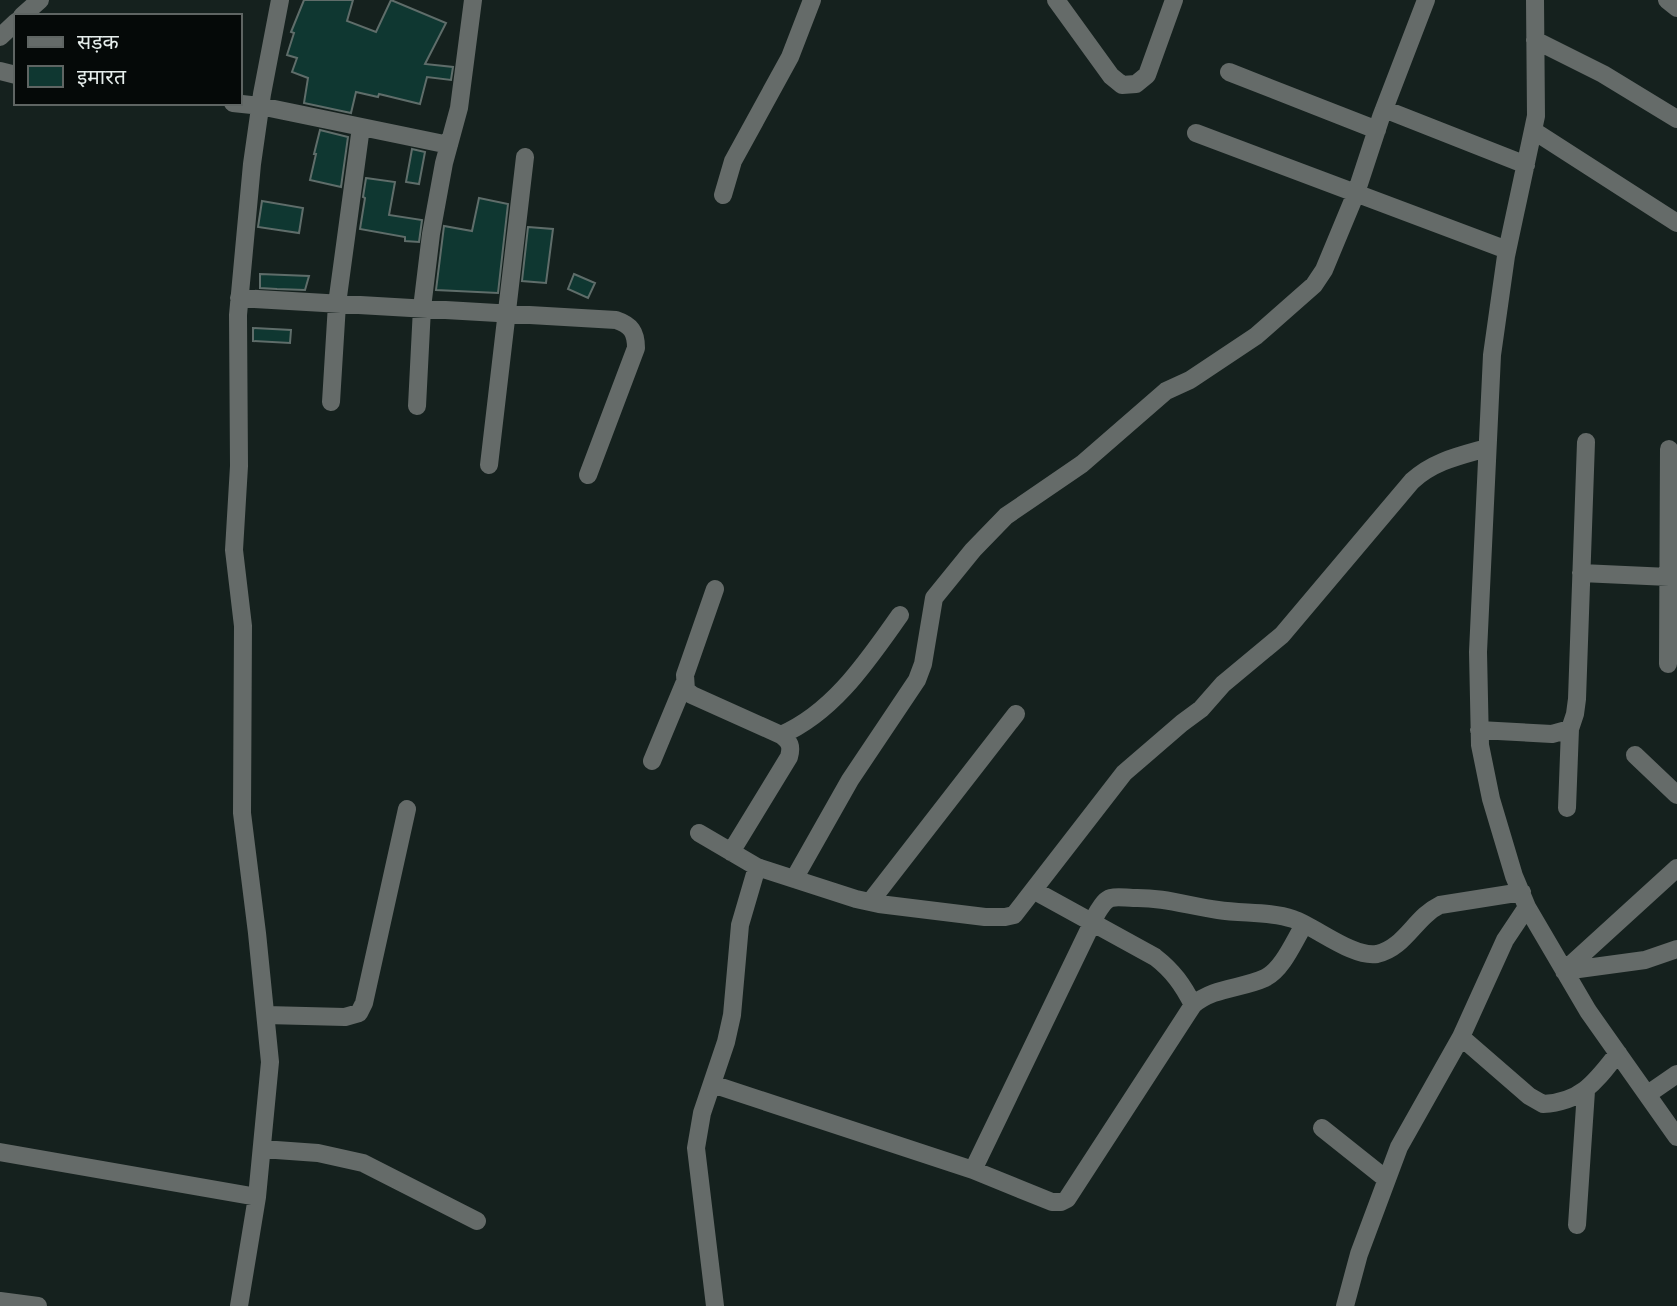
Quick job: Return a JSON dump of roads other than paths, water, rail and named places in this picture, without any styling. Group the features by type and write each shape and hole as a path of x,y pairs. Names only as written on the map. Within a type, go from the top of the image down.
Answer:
{"street":[{"path":"24,14 40,0"},
{"path":"239,1306 257,1197 270,1062 242,813 243,626 233,550 239,466 239,298 252,164 280,0"},
{"path":"417,406 422,308 431,234 458,108 473,0"},
{"path":"723,195 733,161 790,57 812,0"},
{"path":"1056,0 1111,76 1122,85 1136,84 1147,75 1174,0"},
{"path":"794,879 850,780 917,680 923,664 934,598 973,550 1015,509 1082,464 1166,391 1190,380 1256,336 1314,285 1324,270 1356,193 1384,109 1426,0"},
{"path":"1535,0 1536,116 1507,250 1492,355 1478,652 1479,730 1491,799 1525,900 1588,1012 1677,1137"},
{"path":"1667,0 1677,8"},
{"path":"0,37 14,24"},
{"path":"1535,40 1603,74 1677,119"},
{"path":"1230,72 1377,130"},
{"path":"242,104 449,145"},
{"path":"1384,109 1526,165"},
{"path":"331,402 337,303 361,127"},
{"path":"1534,131 1677,223"},
{"path":"1196,133 1507,250"},
{"path":"489,465 524,156"},
{"path":"239,298 616,320 626,323 636,338 636,348 588,475"},
{"path":"1567,808 1570,729 1577,699 1586,442"},
{"path":"699,833 757,867 870,902 985,917 1014,915 1125,773 1181,723 1201,709 1223,684 1282,635 1412,481 1426,469 1442,461 1487,448"},
{"path":"1668,664 1669,449"},
{"path":"1581,573 1669,577"},
{"path":"652,761 684,684 715,589"},
{"path":"781,735 797,728 836,696 864,666 900,615"},
{"path":"684,684 685,690 692,695 781,735 792,748 731,852"},
{"path":"870,902 1016,714"},
{"path":"1479,730 1552,734 1570,729"},
{"path":"1635,755 1677,795"},
{"path":"266,1014 345,1017 359,1013 364,1003 407,809"},
{"path":"715,1306 696,1148 702,1113 732,1016 740,925 757,867"},
{"path":"1564,971 1677,868"},
{"path":"1035,891 1155,957 1172,970 1193,1005"},
{"path":"973,1170 1092,922 1103,903 1110,898 1151,897 1220,911 1277,915 1356,951 1377,954 1403,939 1429,910 1440,905 1525,900"},
{"path":"1345,1306 1359,1254 1386,1179 1411,1124 1473,1014 1494,960 1525,900"},
{"path":"712,1084 973,1170 1052,1202 1061,1202 1067,1199 1193,1005 1213,992 1264,978 1272,972 1304,925"},
{"path":"1564,971 1645,960 1677,949"},
{"path":"1461,1037 1536,1101 1543,1104 1552,1104 1586,1091 1618,1053"},
{"path":"1648,1094 1677,1074"},
{"path":"1577,1225 1586,1091"},
{"path":"1322,1128 1386,1179"},
{"path":"262,1149 318,1153 363,1163 477,1221"},
{"path":"0,1152 257,1197"},
{"path":"0,1301 38,1306"}]}
